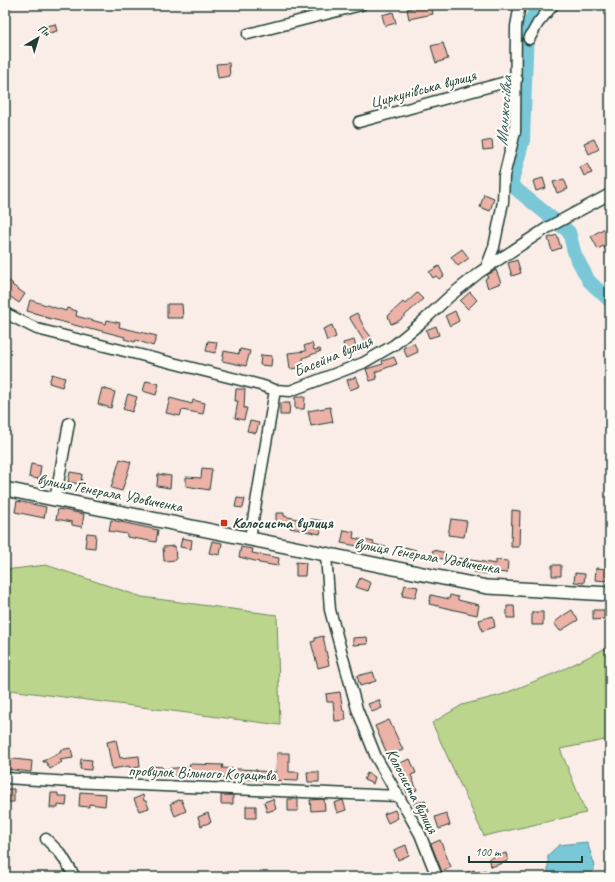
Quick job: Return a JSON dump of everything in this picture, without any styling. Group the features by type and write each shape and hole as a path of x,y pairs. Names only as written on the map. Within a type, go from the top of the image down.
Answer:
{"main road":[{"name":"вулиця Генерала Удовиченка","path":"5,490 250,538 326,555 487,587 610,594"}],"street":[{"path":"248,34 362,5"},
{"path":"486,268 494,247 503,202 504,176 515,132 517,79 516,26 520,5"},
{"path":"529,39 538,23 554,5"},
{"name":"Циркунівська вулиця","path":"360,122 517,79"},
{"name":"Басейна вулиця","path":"5,313 37,329 275,390 290,390 363,363 382,352 400,340 450,296 486,268 547,228 610,194"},
{"path":"250,538 275,390"},
{"path":"55,500 69,423"},
{"name":"Колосиста вулиця","path":"326,555 330,610 357,709 376,757 420,834 437,877"},
{"name":"провулок Вільного Козацтва","path":"5,778 398,796"},
{"path":"46,839 61,854 75,877"}],"green space":[{"path":"46,565 142,597 277,615 280,725 10,690 5,698 5,570"},
{"path":"610,649 610,709 607,711 610,718 610,739 560,749 586,813 484,836 432,723 462,705 501,695 560,671 602,650"}],"water":[{"path":"587,842 595,866 591,875 548,877 548,855 559,845"}],"building":[{"path":"431,5 433,14 409,19 407,9"},
{"path":"393,12 396,23 385,26 382,15"},
{"path":"55,24 57,31 46,34 44,27"},
{"path":"443,43 448,59 436,63 431,46"},
{"path":"229,63 230,76 218,78 216,64"},
{"path":"594,139 599,149 589,154 584,143"},
{"path":"492,140 493,149 483,150 482,142"},
{"path":"587,164 592,173 584,176 580,167"},
{"path":"543,178 546,188 536,191 533,181"},
{"path":"564,179 568,189 557,193 553,182"},
{"path":"484,194 494,198 490,211 480,207"},
{"path":"610,225 610,246 605,249 603,246 598,249 591,236"},
{"path":"557,235 561,248 552,251 548,238"},
{"path":"462,249 469,258 458,266 451,257"},
{"path":"517,260 521,273 512,276 508,263"},
{"path":"439,266 444,276 439,279 436,276 433,278 429,272"},
{"path":"496,270 501,283 488,288 485,279 488,277 487,275"},
{"path":"5,277 13,284 12,285 25,294 19,303 5,293"},
{"path":"470,292 477,300 468,309 460,301"},
{"path":"417,293 423,299 400,320 391,324 388,316 403,302 405,304"},
{"path":"30,300 66,311 67,308 77,311 76,316 106,324 107,320 120,323 119,327 157,336 153,346 136,340 135,342 124,339 125,337 44,317 45,316 27,311"},
{"path":"167,304 182,304 183,318 167,318"},
{"path":"455,311 459,321 450,326 445,316"},
{"path":"357,313 365,329 372,338 365,343 349,317"},
{"path":"332,325 336,337 327,341 323,329"},
{"path":"436,326 439,335 429,338 426,330"},
{"path":"354,340 356,348 345,351 343,343"},
{"path":"208,341 217,342 215,353 206,351"},
{"path":"312,343 314,350 320,349 321,351 303,358 304,367 290,369 288,353 306,351 304,346"},
{"path":"414,343 418,352 407,357 403,348"},
{"path":"240,349 250,351 246,366 222,361 224,351 239,354"},
{"path":"261,355 272,356 271,366 260,365"},
{"path":"394,357 397,364 375,372 377,379 370,381 366,369 383,364 382,361"},
{"path":"52,374 65,378 62,387 49,383"},
{"path":"356,377 360,386 350,390 347,380"},
{"path":"146,381 159,384 156,395 143,391"},
{"path":"102,388 115,392 111,408 98,404"},
{"path":"236,389 245,389 244,408 247,408 244,420 235,418 238,401 235,401"},
{"path":"128,394 137,397 132,412 123,409"},
{"path":"295,397 305,397 304,409 295,409"},
{"path":"170,398 192,404 193,400 205,403 203,414 182,410 180,416 166,413"},
{"path":"280,403 290,403 289,415 280,415"},
{"path":"330,407 333,422 311,426 308,411"},
{"path":"250,421 259,423 256,433 247,431"},
{"path":"120,459 131,462 122,491 111,488"},
{"path":"31,464 41,466 39,479 29,477"},
{"path":"202,468 212,469 209,490 186,486 186,477 201,478"},
{"path":"70,472 82,474 81,484 68,482"},
{"path":"158,474 171,476 170,488 157,486"},
{"path":"237,498 245,499 243,508 235,507"},
{"path":"17,501 46,507 44,518 15,512"},
{"path":"58,509 84,514 82,527 72,525 72,522 56,519"},
{"path":"512,510 520,511 519,547 511,547"},
{"path":"276,513 284,513 284,516 311,522 311,519 323,521 320,534 290,528 291,524 276,523"},
{"path":"451,519 467,521 464,537 448,535"},
{"path":"111,520 158,530 156,542 127,537 127,534 109,531"},
{"path":"344,530 354,532 353,538 374,542 373,544 386,547 385,551 341,543"},
{"path":"87,533 96,534 95,548 85,547"},
{"path":"182,538 192,540 191,549 180,547"},
{"path":"212,541 222,543 220,555 209,553"},
{"path":"175,546 176,560 164,561 163,547"},
{"path":"241,547 253,549 252,553 279,558 278,566 259,563 239,557"},
{"path":"405,547 416,550 414,559 402,557"},
{"path":"433,550 447,553 446,560 431,556"},
{"path":"459,558 496,564 496,560 508,561 507,573 487,571 487,574 458,567"},
{"path":"296,562 306,563 305,576 296,576"},
{"path":"552,565 561,565 561,576 552,576"},
{"path":"596,568 608,569 607,581 595,580"},
{"path":"575,573 585,574 584,583 574,582"},
{"path":"360,578 371,583 368,591 356,587"},
{"path":"405,585 418,587 415,598 402,596"},
{"path":"431,595 449,599 450,595 458,597 458,600 479,605 477,615 429,604"},
{"path":"507,606 514,606 515,618 507,618"},
{"path":"572,610 578,620 560,631 554,623"},
{"path":"593,610 604,610 604,619 593,620"},
{"path":"532,612 543,612 543,625 532,625"},
{"path":"493,616 495,627 482,631 479,620"},
{"path":"323,636 329,665 318,668 311,642 315,641 315,638"},
{"path":"367,637 368,644 353,645 353,638"},
{"path":"373,672 376,681 360,686 357,676"},
{"path":"340,692 346,720 335,721 333,702 327,702 326,694"},
{"path":"379,700 382,708 372,712 368,704"},
{"path":"389,720 403,750 388,756 375,726"},
{"path":"116,740 120,758 139,756 140,767 130,768 129,766 112,769 107,742"},
{"path":"71,748 73,758 60,760 62,762 50,769 46,762 43,762 61,752 60,750"},
{"path":"277,753 289,753 289,772 299,772 298,781 209,778 189,776 189,774 171,776 150,775 151,766 162,767 162,769 189,767 190,764 223,765 222,768 276,772"},
{"path":"5,758 32,761 31,772 5,769"},
{"path":"81,759 92,760 91,770 80,769"},
{"path":"410,759 416,773 411,775 417,790 407,793 397,764"},
{"path":"307,772 319,772 319,782 308,782"},
{"path":"367,773 375,777 373,784 364,780"},
{"path":"5,789 14,789 14,802 5,802"},
{"path":"80,792 106,794 105,806 89,804 89,807 79,806"},
{"path":"51,793 58,793 58,796 67,796 66,806 58,805 58,808 50,808"},
{"path":"143,795 144,801 146,801 149,808 139,811 134,799"},
{"path":"221,795 233,795 233,804 221,804"},
{"path":"181,799 186,811 175,816 170,804"},
{"path":"273,799 276,809 267,812 264,802"},
{"path":"288,799 298,799 298,811 288,811"},
{"path":"324,799 325,810 311,811 310,800"},
{"path":"343,800 346,810 337,813 334,803"},
{"path":"425,800 429,812 418,815 414,804"},
{"path":"246,806 256,806 256,818 246,818"},
{"path":"395,810 398,818 388,823 384,814"},
{"path":"208,813 211,822 201,826 198,817"},
{"path":"446,813 450,825 439,829 435,817"},
{"path":"440,840 451,867 442,872 431,844"},
{"path":"406,845 409,855 398,860 394,850"},
{"path":"506,853 508,861 491,867 488,859"},
{"path":"474,870 475,873 485,870 487,877 456,877 456,876"}],"waterway":[{"name":"Манжосівка","path":"539,5 527,27 523,140 511,185 569,232 575,255 589,281 610,301"}],"place":[{"name":"Колосиста вулиця","path":"224,523"}]}
